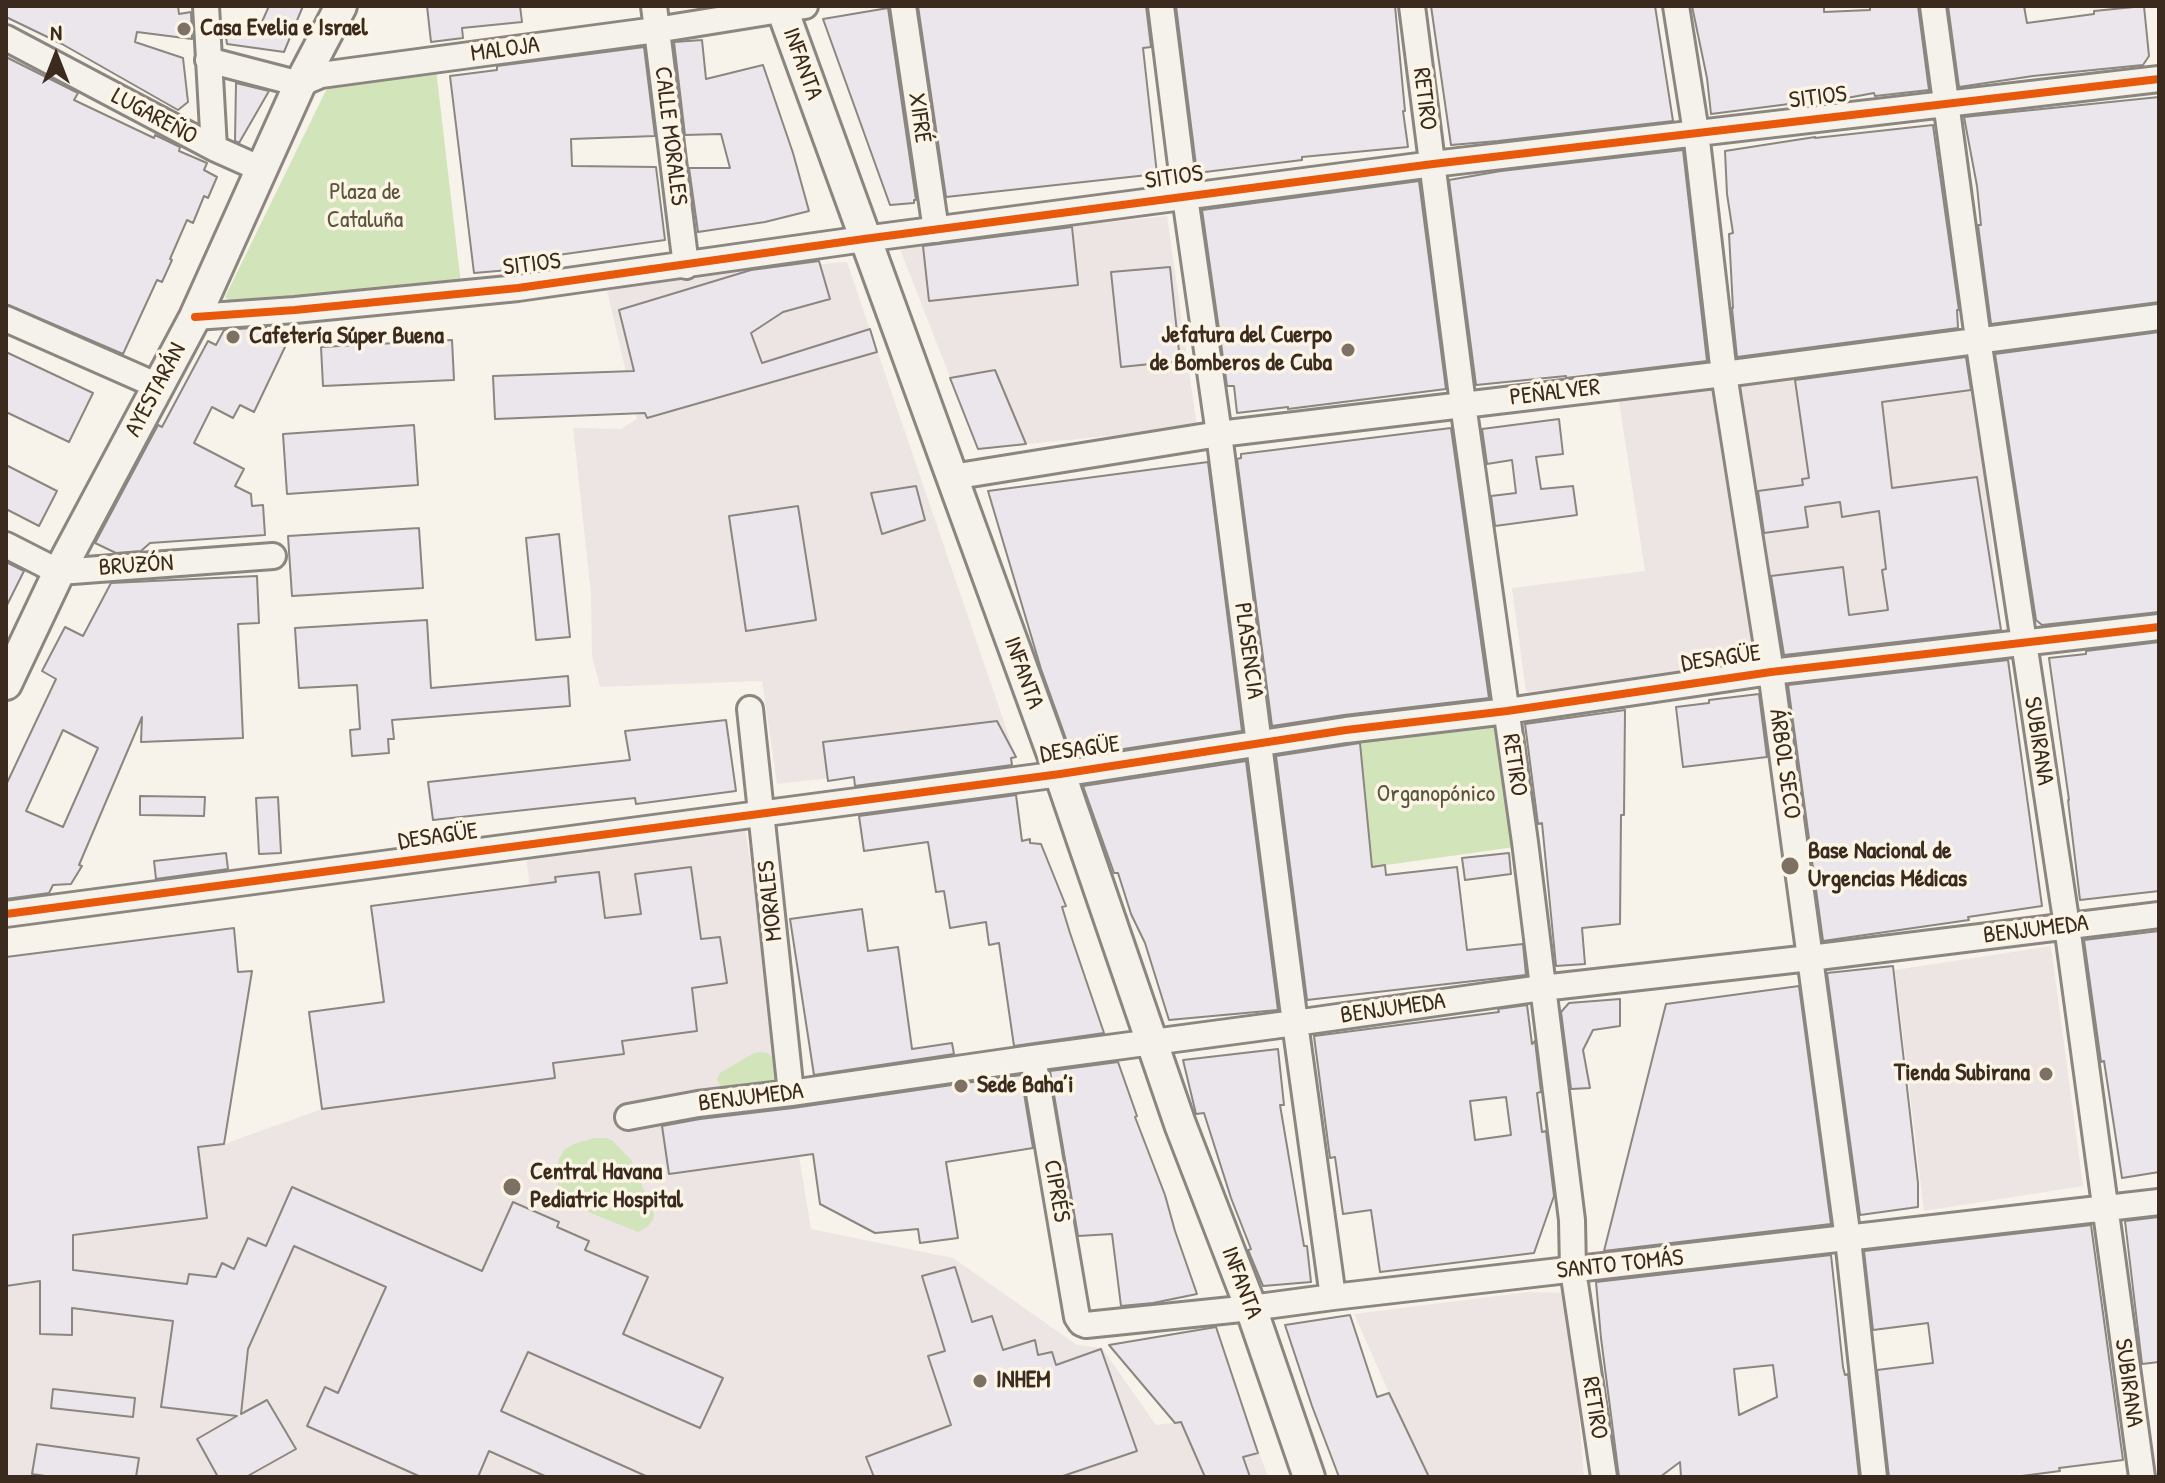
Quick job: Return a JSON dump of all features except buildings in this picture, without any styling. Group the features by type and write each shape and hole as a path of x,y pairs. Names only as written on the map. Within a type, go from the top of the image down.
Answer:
{"main road":[{"name":"AYESTARÁN","path":"6,684 59,572 195,317 300,84 341,6"},
{"name":"INFANTA","path":"789,7 864,239 1060,774 1180,1124 1251,1308 1309,1477"}],"street":[{"path":"206,6 214,148"},
{"name":"XIFRÉ","path":"903,6 936,230"},
{"name":"PLASENCIA","path":"1161,6 1333,1297"},
{"name":"RETIRO","path":"1412,6 1463,404 1525,842 1572,1220 1573,1270 1604,1477"},
{"name":"ÁRBOL SECO","path":"1676,6 1696,132 1724,374 1771,672 1848,1239 1874,1477"},
{"name":"SUBIRANA","path":"1933,6 1978,339 2067,926 2142,1475"},
{"name":"MALOJA","path":"300,84 321,75 655,18 789,7"},
{"name":"CALLE MORALES","path":"655,18 686,266"},
{"name":"LUGAREÑO","path":"6,38 214,148 261,169"},
{"path":"208,60 300,84"},
{"name":"SITIOS","path":"195,317 518,288 1433,164 2159,79"},
{"name":"PEÑALVER","path":"952,477 1219,434 1724,374 2159,317"},
{"path":"6,319 158,386"},
{"path":"6,545 59,572"},
{"name":"BRUZÓN","path":"59,572 273,556"},
{"name":"DESAGÜE","path":"6,914 1060,774 1346,730 1507,711 1771,672 2159,627"},
{"name":"MORALES","path":"750,709 791,1093"},
{"name":"BENJUMEDA","path":"628,1117 698,1104 1542,988 2159,915"},
{"name":"CIPRÉS","path":"1033,1058 1077,1317 1081,1323"},
{"name":"SANTO TOMÁS","path":"1081,1323 1086,1325 1251,1308 2159,1202"}],"shaded area":[{"path":"1167,216 1197,427 978,449 898,244"},
{"path":"847,262 1016,757 777,784 762,681 600,687 592,656 591,594 573,428 621,429 637,419 605,282"},
{"path":"1973,348 2000,628 1782,657 1737,377"},
{"path":"1718,386 1761,666 1526,692 1512,588 1645,571 1619,401"},
{"name":"Central Havana Pediatric Hospital","path":"745,829 811,1229 953,1258 1077,1345 1102,1348 1156,1425 1245,1414 1268,1477 6,1477 6,1171 224,1144 322,1109 555,1078 526,857"},
{"path":"2051,946 2083,1186 1924,1211 1895,970"},
{"path":"1528,1292 1569,1293 1584,1477 1339,1477 1317,1418 1389,1393 1354,1314"}],"green space":[{"name":"Plaza de Cataluña","path":"436,69 461,284 236,306 225,297 331,80"},
{"name":"Organopónico","path":"1499,726 1515,847 1372,867 1360,740"},
{"path":"759,1052 775,1058 779,1064 778,1080 721,1088 717,1079 720,1073"},
{"path":"594,1138 613,1141 631,1160 654,1214 646,1228 638,1232 565,1199 558,1185 556,1170 559,1159 564,1150 574,1144"}],"cycle path":[{"path":"195,317 518,288 1433,164 2159,79"},
{"path":"6,914 1060,774 1346,730 1507,711 1771,672 2159,627"}],"place":[{"name":"Casa Evelia e Israel","path":"184,29"},
{"name":"Cafetería Súper Buena","path":"233,337"},
{"name":"Jefatura del Cuerpo de Bomberos de Cuba","path":"1348,350"},
{"name":"Base Nacional de Urgencias Médicas","path":"1790,866"},
{"name":"Tienda Subirana","path":"2046,1074"},
{"name":"Sede Baha’i","path":"961,1086"},
{"name":"Central Havana Pediatric Hospital","path":"512,1187"},
{"name":"INHEM","path":"980,1381"}]}
